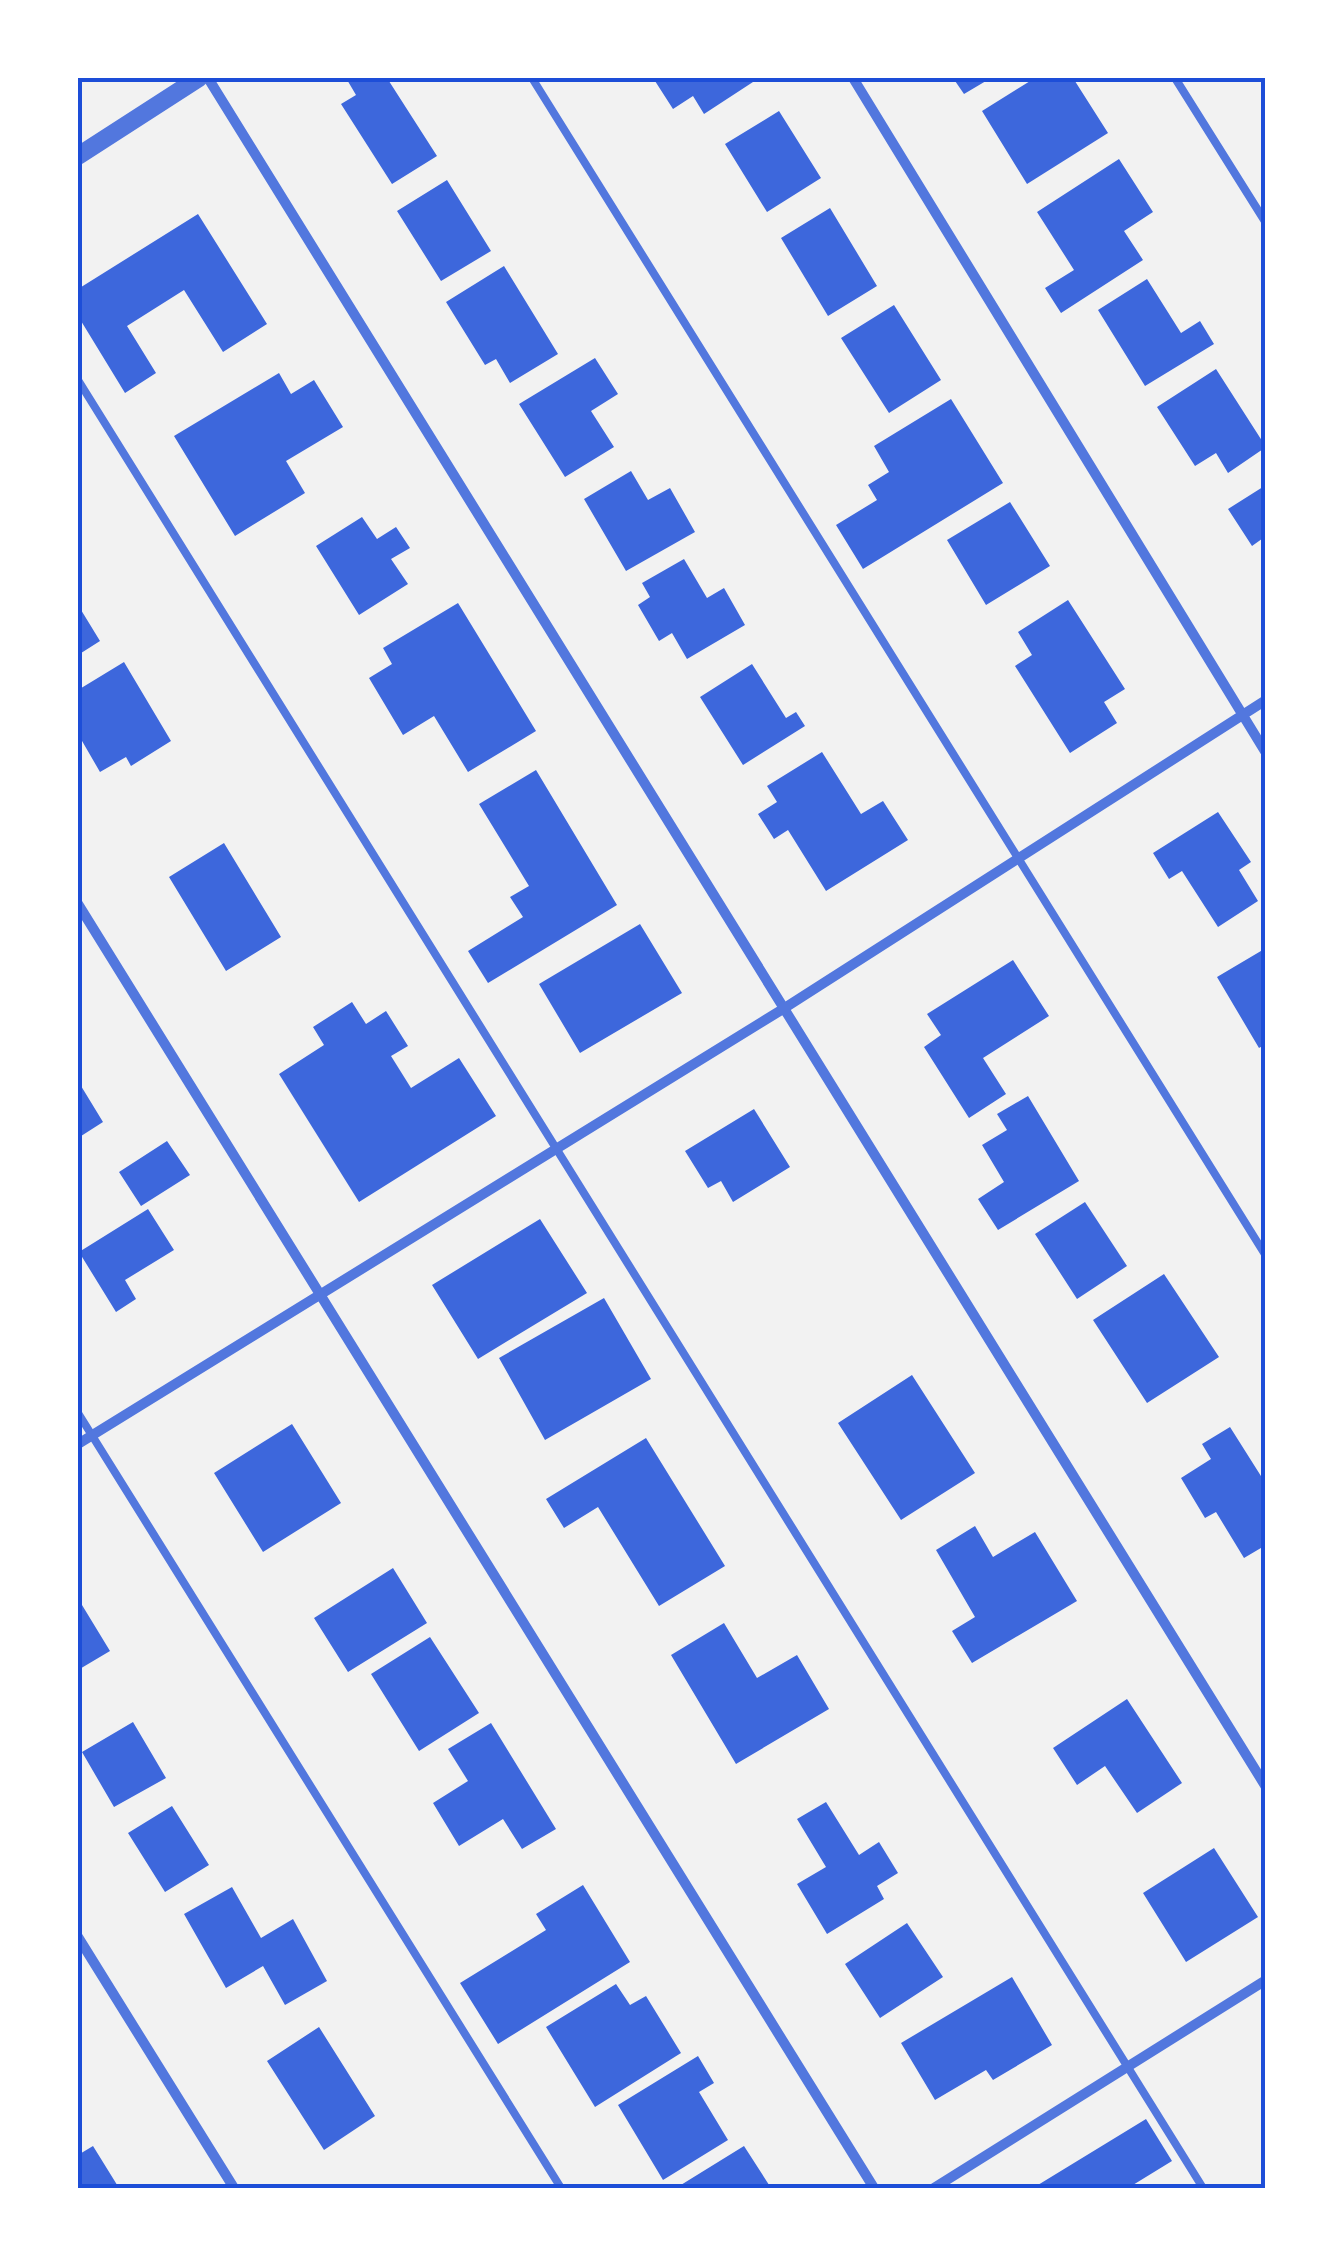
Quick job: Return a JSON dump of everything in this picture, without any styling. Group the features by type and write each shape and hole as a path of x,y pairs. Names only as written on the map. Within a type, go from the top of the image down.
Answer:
{"street":[{"path":"78,156 199,78"},
{"path":"208,78 1266,1787"},
{"path":"852,78 1266,753"},
{"path":"78,1444 784,1009 1266,700"},
{"path":"78,904 874,2188"},
{"path":"78,1937 234,2188"},
{"path":"934,2188 1266,1980"}],"lane":[{"path":"532,78 1266,1256"},
{"path":"1175,78 1266,223"},
{"path":"78,380 1202,2188"},
{"path":"78,1413 560,2188"}],"building":[{"path":"346,78 387,78 437,156 392,184 341,104 356,95"},
{"path":"750,78 753,82 704,114 693,96 673,109 655,81"},
{"path":"953,78 991,78 964,94"},
{"path":"1035,78 1073,78 1108,133 1027,184 982,111"},
{"path":"779,111 821,178 767,212 725,144"},
{"path":"1119,159 1153,212 1124,231 1143,260 1061,313 1045,288 1074,270 1037,212"},
{"path":"447,180 491,251 441,281 397,211"},
{"path":"830,208 877,286 828,316 781,238"},
{"path":"198,214 267,324 223,352 184,290 127,326 156,373 125,393 78,316 78,289"},
{"path":"504,266 558,354 510,383 496,359 485,365 446,302"},
{"path":"1147,279 1181,333 1200,321 1214,344 1145,386 1098,310"},
{"path":"894,305 941,380 889,413 841,338"},
{"path":"595,358 618,394 591,411 614,447 565,477 519,404"},
{"path":"1216,369 1266,447 1228,473 1216,453 1195,466 1157,407"},
{"path":"279,373 291,394 314,380 343,427 286,461 305,493 235,536 174,436"},
{"path":"951,399 1003,483 863,569 836,525 877,500 868,485 889,472 874,446"},
{"path":"631,471 648,500 670,488 695,532 626,571 584,499"},
{"path":"1266,485 1266,536 1252,546 1228,509"},
{"path":"1010,502 1050,566 986,605 947,540"},
{"path":"362,517 377,539 396,527 410,548 391,559 408,584 359,615 316,546"},
{"path":"684,559 707,598 724,588 745,625 687,659 672,633 659,641 638,605 650,597 642,583"},
{"path":"1068,600 1125,689 1104,702 1117,723 1070,753 1015,666 1032,655 1018,632"},
{"path":"458,603 536,731 468,772 434,716 403,735 369,678 392,664 383,648"},
{"path":"78,605 100,641 78,655"},
{"path":"124,662 171,741 131,766 126,757 100,772 78,734 78,690"},
{"path":"752,664 786,718 796,712 805,726 743,765 700,697"},
{"path":"822,752 861,814 883,801 908,840 826,891 788,830 774,839 758,814 777,802 767,786"},
{"path":"536,770 617,905 488,983 468,951 523,917 510,897 529,886 479,804"},
{"path":"1218,812 1251,862 1239,870 1258,901 1218,927 1182,871 1169,879 1153,853"},
{"path":"224,843 281,937 226,971 169,877"},
{"path":"640,924 682,993 580,1053 539,984"},
{"path":"1266,948 1266,1044 1259,1048 1217,977"},
{"path":"1013,960 1049,1016 983,1058 1006,1094 969,1118 924,1047 941,1035 927,1014"},
{"path":"352,1002 366,1024 386,1011 408,1046 391,1056 411,1088 459,1058 496,1116 359,1202 279,1074 324,1045 313,1027"},
{"path":"78,1081 103,1122 78,1138"},
{"path":"1028,1096 1079,1181 998,1230 978,1199 1004,1182 982,1145 1007,1130 997,1114"},
{"path":"754,1109 790,1167 733,1202 721,1181 708,1188 685,1151"},
{"path":"167,1141 190,1175 141,1206 119,1172"},
{"path":"1085,1202 1127,1266 1077,1299 1035,1234"},
{"path":"148,1209 174,1250 125,1280 136,1299 116,1312 79,1252"},
{"path":"540,1219 587,1293 478,1359 432,1285"},
{"path":"1164,1274 1219,1357 1147,1403 1093,1320"},
{"path":"604,1298 651,1379 545,1440 499,1358"},
{"path":"912,1375 975,1473 901,1520 838,1423"},
{"path":"292,1424 341,1503 263,1552 214,1473"},
{"path":"1230,1427 1266,1484 1266,1545 1244,1558 1216,1512 1205,1518 1181,1478 1211,1459 1202,1444"},
{"path":"646,1438 725,1566 659,1606 598,1507 564,1528 546,1499"},
{"path":"975,1526 993,1557 1035,1532 1077,1601 972,1663 952,1631 975,1617 936,1550"},
{"path":"393,1568 427,1623 348,1672 314,1618"},
{"path":"82,1605 110,1651 78,1670 78,1608"},
{"path":"724,1623 757,1678 797,1655 829,1709 736,1764 671,1655"},
{"path":"430,1637 479,1713 419,1751 371,1674"},
{"path":"1127,1699 1182,1783 1137,1813 1105,1766 1077,1785 1053,1748"},
{"path":"133,1722 166,1778 114,1807 82,1752"},
{"path":"491,1723 556,1829 522,1849 503,1819 459,1846 433,1803 468,1781 448,1749"},
{"path":"826,1802 859,1855 879,1842 898,1873 877,1886 884,1899 827,1934 797,1884 826,1867 797,1819"},
{"path":"172,1806 209,1865 165,1892 128,1833"},
{"path":"1214,1848 1258,1917 1186,1962 1143,1893"},
{"path":"583,1885 630,1962 498,2044 460,1983 546,1930 536,1914"},
{"path":"232,1887 261,1938 293,1919 327,1981 285,2005 263,1966 226,1988 184,1914"},
{"path":"907,1923 943,1977 880,2018 845,1964"},
{"path":"1012,1977 1052,2045 993,2080 986,2070 935,2100 901,2043"},
{"path":"616,1984 630,2005 646,1996 681,2053 595,2107 546,2027"},
{"path":"319,2027 375,2116 324,2150 267,2061"},
{"path":"698,2056 714,2083 699,2092 728,2140 663,2180 618,2105"},
{"path":"1146,2119 1172,2161 1128,2188 1033,2188"},
{"path":"93,2146 119,2188 78,2188 78,2155"},
{"path":"744,2146 771,2188 676,2188"}]}
